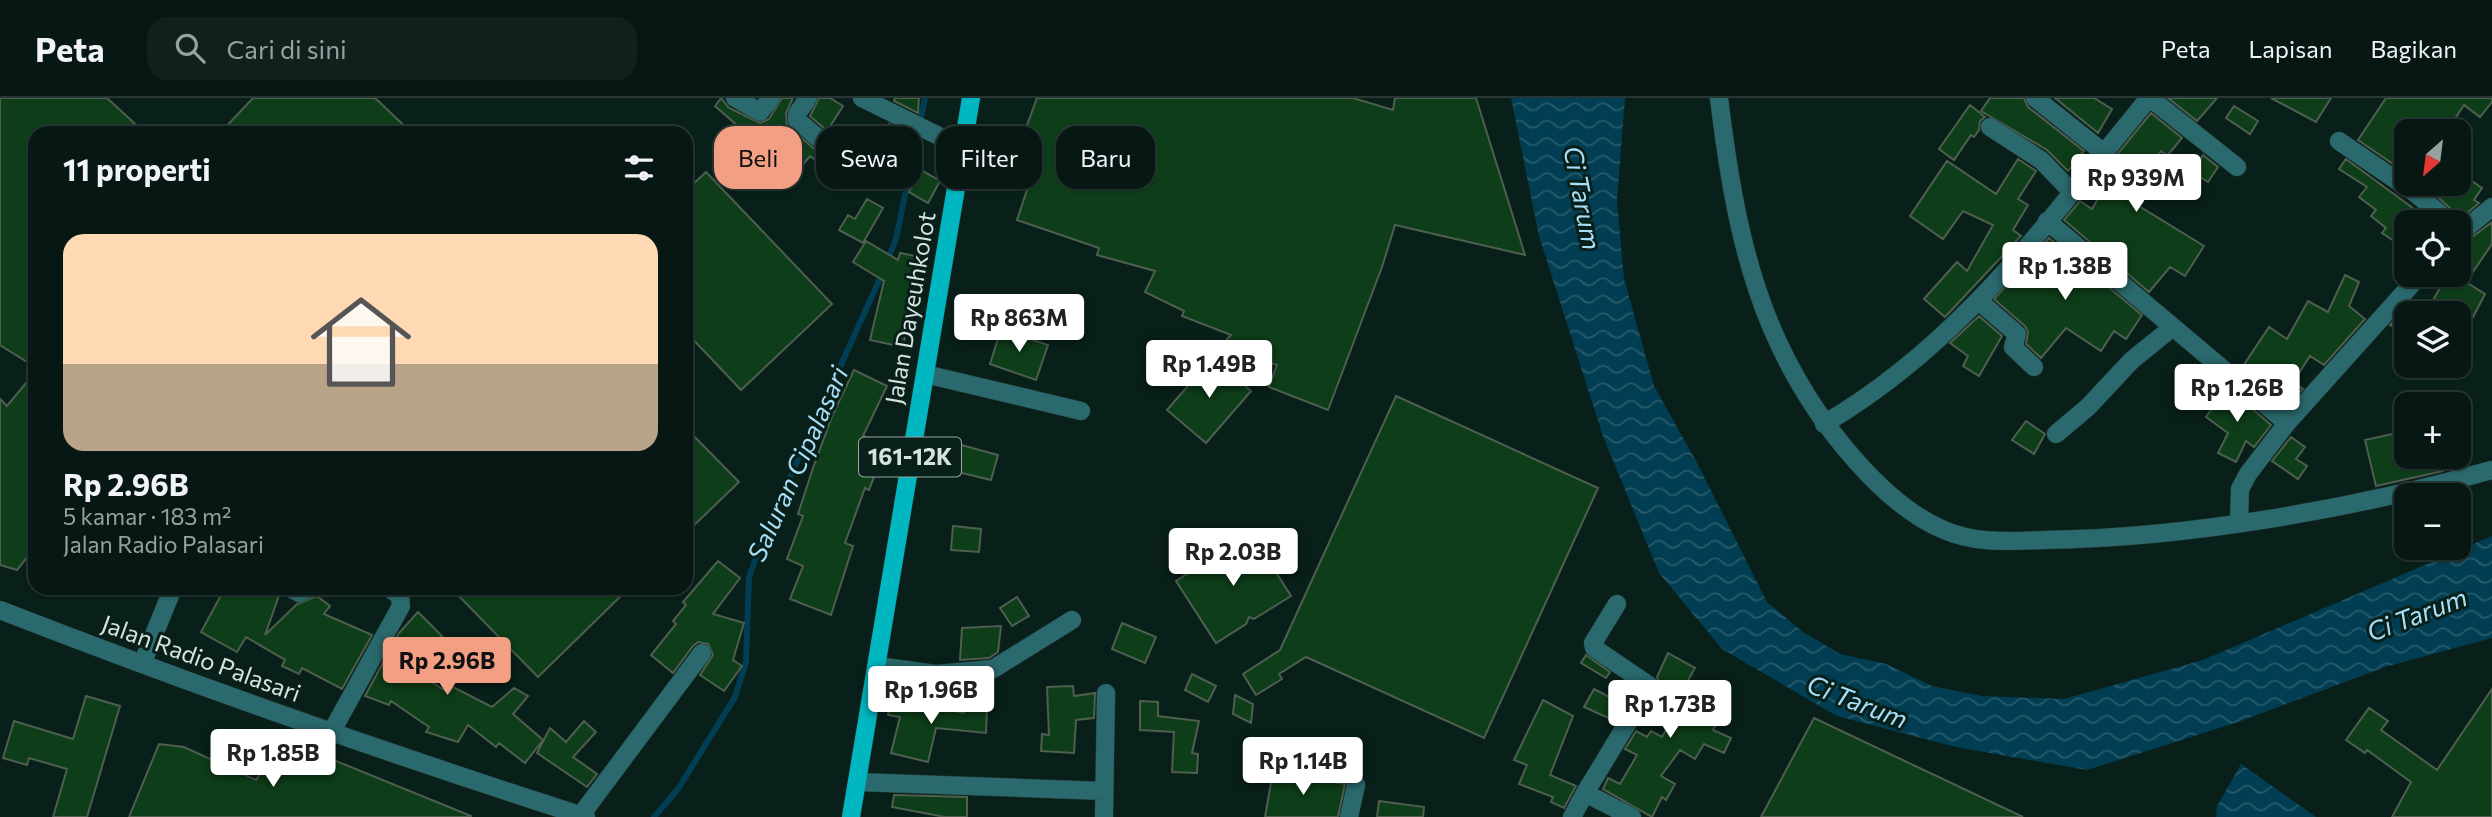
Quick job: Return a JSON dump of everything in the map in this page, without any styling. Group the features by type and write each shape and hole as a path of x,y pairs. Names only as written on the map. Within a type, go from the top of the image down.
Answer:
{"main road":[{"name":"Jalan Dayeuhkolot","path":"967,126 971,98"},
{"name":"Jalan Dayeuhkolot","path":"851,817 956,189"}],"street":[{"path":"736,98 758,112 771,98"},
{"path":"808,98 797,114 797,120 816,136"},
{"path":"862,98 936,134"},
{"path":"1719,98 1727,165 1742,241 1768,326 1798,385 1824,424 1873,480 1908,509 1942,530 1976,541 2090,539 2239,522 2408,494 2492,470"},
{"path":"2035,98 2104,153"},
{"path":"1824,424 1857,405 1937,343 1979,301 2149,98 2237,167"},
{"path":"1990,127 2041,160 2072,192"},
{"path":"2339,141 2415,193 2435,210"},
{"path":"2471,220 2492,207"},
{"path":"2047,220 2173,327 2197,344 2287,423"},
{"path":"2239,522 2240,489 2287,423 2409,287"},
{"path":"1979,301 2017,334 2013,347 2034,367"},
{"path":"2056,434 2088,407 2132,360 2173,327"},
{"path":"925,374 1081,411"},
{"path":"142,664 170,595"},
{"path":"332,731 401,606 399,595"},
{"path":"1572,817 1650,686 1592,645 1617,604"},
{"name":"Jalan Radio Palasari","path":"0,610 142,664 583,816"},
{"path":"877,666 936,674 993,669 1072,620"},
{"path":"583,816 702,653"},
{"path":"1104,817 1106,693"},
{"path":"858,782 1104,791"},
{"path":"1349,817 1356,785"},
{"path":"1585,793 1632,817"}],"water":[{"name":"Ci Tarum","path":"1511,98 1625,98 1617,200 1624,279 1654,386 1696,461 1767,602 1803,632 1840,654 1886,664 1932,686 1982,696 2064,699 2203,660 2436,560 2471,560 2471,545 2492,536 2492,638 2385,667 2238,722 2087,770 1956,747 1837,716 1722,649 1659,573 1603,436 1539,236"},
{"path":"2241,764 2316,817 2216,817 2217,806"}],"building":[{"path":"0,98 107,98 137,126 28,126 28,363 0,345"},
{"path":"253,98 375,98 405,126 227,126"},
{"path":"721,98 729,108 760,123 769,119 782,98 793,98 786,113 788,126 738,126 715,106"},
{"path":"819,98 830,98 843,106 830,126 821,126 810,116"},
{"path":"895,98 919,98 918,113 894,101"},
{"path":"1037,98 1353,98 1393,110 1395,98 1476,98 1525,255 1395,225 1328,410 1269,387 1277,365 1220,347 1231,335 1182,316 1184,311 1145,292 1155,271 1097,255 1099,248 1017,220 1027,189 1042,189 1042,126 1027,126"},
{"path":"1990,98 2024,98 2028,107 2084,151 2068,171 2047,150 1981,111"},
{"path":"2055,98 2094,98 2112,109 2098,133"},
{"path":"2168,98 2217,98 2197,121"},
{"path":"2271,98 2331,98 2316,122"},
{"path":"2386,98 2492,98 2492,102 2480,117 2464,105 2455,119 2394,119 2394,165 2358,140"},
{"path":"1970,105 1985,117 1980,121 1979,130 1974,137 1971,135 1954,160 1939,149"},
{"path":"2234,106 2258,121 2250,134 2226,118"},
{"path":"2151,113 2182,138 2167,156 2161,151 2130,192 2143,202 2139,206 2204,246 2185,276 2170,267 2149,292 2064,220 2080,201 2092,209 2120,161 2115,157"},
{"path":"802,138 816,150 816,160 810,156 802,166"},
{"path":"2203,155 2218,167 2208,182 2192,172"},
{"path":"2018,159 2036,171 2018,199 2028,205 2013,230 2021,236 1945,317 1924,299 1957,262 1967,271 1993,225 1963,211 1943,239 1910,216 1947,161 1996,194"},
{"path":"2346,159 2416,210 2394,210 2394,241 2382,233 2386,228 2371,216 2376,210 2359,197 2367,187 2339,169"},
{"path":"922,171 936,179 936,188 928,203 909,192 911,189 922,189"},
{"path":"706,172 714,180 714,189 722,189 832,304 741,390 693,339 693,184"},
{"path":"2471,180 2482,188 2474,200 2479,203 2471,210 2452,210 2437,196 2471,196"},
{"path":"867,199 883,208 863,243 839,230 848,215 855,219"},
{"path":"2492,222 2492,244 2471,275 2471,238"},
{"path":"2049,238 2142,315 2126,339 2114,331 2101,351 2066,328 2041,358 2026,344 2028,332 2025,326 1994,299"},
{"path":"866,241 898,260 900,253 920,257 903,347 870,340 884,281 853,262"},
{"path":"2345,275 2359,282 2349,306 2365,319 2324,365 2310,356 2293,382 2303,389 2286,407 2241,369 2269,327 2287,339 2308,301 2328,312"},
{"path":"2471,285 2485,294 2471,321 2471,301 2433,301 2440,287"},
{"path":"1979,316 2002,336 1979,376 1963,366 1968,356 1950,343"},
{"path":"1001,329 1048,345 1036,380 990,364"},
{"path":"1212,358 1251,391 1206,443 1167,410"},
{"path":"854,370 887,386 863,436 886,445 869,490 865,488 845,543 853,546 831,615 790,599 803,566 787,559 803,516 798,514 813,468 833,414"},
{"path":"28,380 28,556 17,570 0,565 0,399 7,406"},
{"path":"2227,387 2271,425 2254,447 2246,441 2236,462 2218,453 2228,433 2206,417"},
{"path":"1396,396 1598,488 1484,738 1306,657 1279,674 1282,679 1256,695 1243,674 1280,650"},
{"path":"2026,421 2045,434 2034,454 2012,440"},
{"path":"2394,434 2394,469 2443,471 2376,486 2365,440"},
{"path":"693,435 739,482 693,526"},
{"path":"2291,437 2305,447 2296,459 2307,466 2298,479 2272,461"},
{"path":"961,445 998,455 991,480 954,471"},
{"path":"953,526 981,529 979,552 951,550"},
{"path":"1251,533 1291,596 1254,619 1249,617 1246,624 1216,643 1176,581"},
{"path":"718,561 740,578 713,614 744,623 733,660 742,666 724,691 700,675 713,655 708,644 698,642 693,646 673,673 651,655 676,624 673,621 686,605 683,602 689,595 693,595 693,590"},
{"path":"221,595 279,595 265,635 297,604 317,596 330,606 324,614 372,635 342,689 302,668 299,674 282,666 285,660 246,637 237,652 201,632"},
{"path":"458,595 622,595 538,677"},
{"path":"1017,597 1029,616 1012,626 1000,608"},
{"path":"418,612 442,636 413,667 427,673 425,678 449,693 453,687 492,707 514,688 528,696 513,714 543,740 525,763 499,743 496,747 468,725 458,742 426,732 429,727 391,701 389,705 365,696 399,633"},
{"path":"1122,623 1156,637 1145,663 1112,649"},
{"path":"1001,626 998,652 989,658 960,660 962,628"},
{"path":"1668,653 1695,668 1686,684 1726,706 1713,730 1731,738 1724,753 1704,744 1695,759 1680,750 1661,776 1675,784 1666,800 1662,797 1652,817 1603,789 1608,778 1620,784 1637,755 1625,749 1636,731 1647,737 1651,731 1662,737 1680,704 1665,696 1667,693 1661,689 1657,677"},
{"path":"1586,655 1610,672 1606,678 1581,663"},
{"path":"1192,674 1216,686 1208,702 1185,690"},
{"path":"1073,686 1074,696 1095,693 1094,718 1076,720 1074,753 1041,751 1042,734 1049,735 1047,687"},
{"path":"1594,689 1625,705 1615,721 1584,707"},
{"path":"2492,689 2492,817 2392,817 2411,782 2367,750 2365,753 2346,740 2369,708 2388,721 2381,730 2437,770"},
{"path":"1235,695 1253,704 1251,723 1233,714"},
{"path":"86,696 120,706 87,817 53,817 67,769 29,758 27,765 3,758 14,721 73,739"},
{"path":"891,699 964,713 964,704 987,706 986,733 936,728 928,762 891,753 900,717 888,715"},
{"path":"1543,700 1573,716 1550,775 1576,786 1564,808 1551,802 1553,797 1519,784 1527,765 1514,760"},
{"path":"1140,701 1158,702 1158,716 1199,721 1192,753 1198,754 1197,773 1172,772 1174,732 1140,730"},
{"path":"1814,718 2023,817 1761,817"},
{"path":"584,721 596,732 573,757 597,774 587,787 537,753 550,728 566,742"},
{"path":"282,739 471,817 129,817 159,744 184,747 256,780"},
{"path":"1273,771 1345,784 1338,817 1265,817"},
{"path":"894,795 967,797 967,817 945,817 892,807"},
{"path":"1379,801 1424,807 1423,817 1377,817"}],"waterway":[{"name":"Saluran Cipalasari","path":"887,262 896,239 925,98"},
{"name":"Saluran Cipalasari","path":"654,817 678,789 735,697 746,662 749,577 766,530 883,272"}]}
